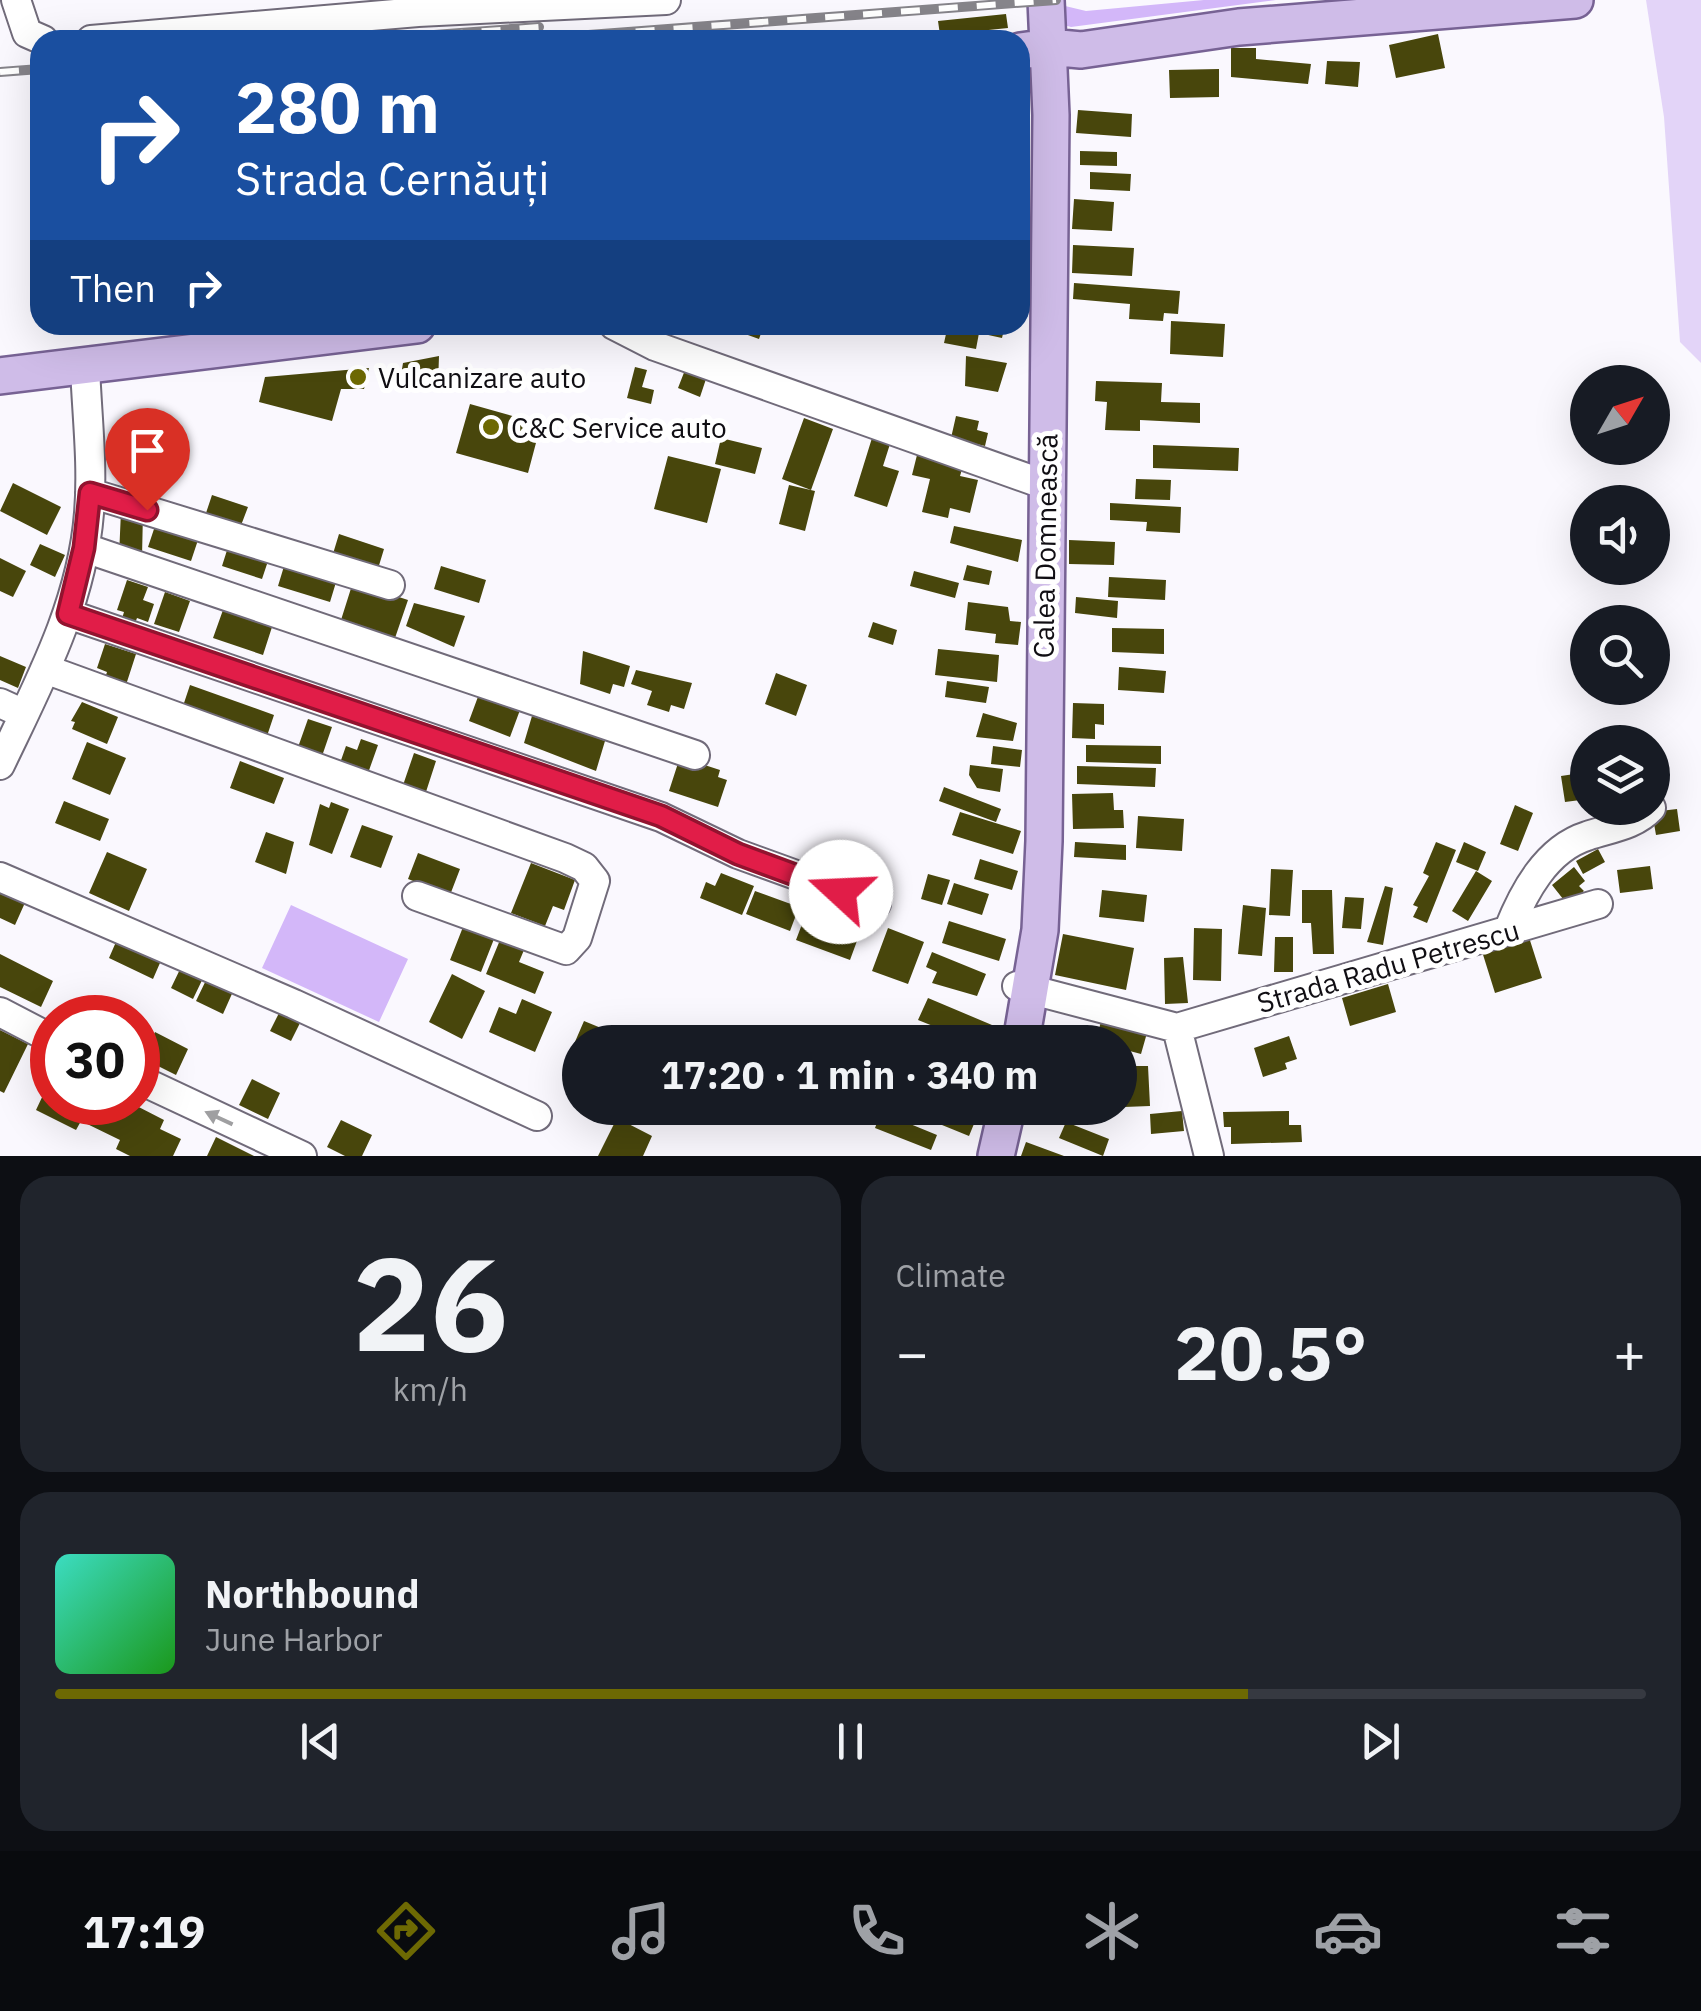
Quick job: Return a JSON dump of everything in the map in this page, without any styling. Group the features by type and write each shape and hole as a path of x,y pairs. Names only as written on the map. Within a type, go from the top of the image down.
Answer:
{"main road":[{"path":"1034,49 1046,0"},
{"path":"1034,49 1096,30 1302,0"},
{"path":"1034,49 1081,50 1239,27 1575,0"},
{"name":"Calea Domnească","path":"1034,49 1038,483"},
{"name":"Calea Domnească","path":"1022,1025 1044,841 1034,49"},
{"path":"0,376 340,335"},
{"name":"Calea Domnească","path":"1011,1025 1025,988"},
{"path":"980,1156 986,1125"},
{"path":"996,1156 1003,1125"}],"street":[{"path":"16,0 30,34"},
{"path":"208,30 418,12 666,0"},
{"path":"634,335 1038,483"},
{"path":"0,765 12,708 45,669 68,614 84,548 90,493 86,368"},
{"path":"90,493 390,585"},
{"path":"84,548 695,755"},
{"path":"68,614 661,816 738,854 876,904"},
{"path":"45,669 565,858 584,866 595,881 577,938 566,950 417,896"},
{"path":"1508,930 1538,873 1566,844 1622,825"},
{"path":"0,877 294,1004 537,1116"},
{"name":"Strada Radu Petrescu","path":"1177,1028 1598,904"},
{"path":"1025,988 1177,1028 1209,1156"},
{"path":"0,1012 30,1027"},
{"path":"160,1089 302,1156"}],"shaded area":[{"path":"1204,0 1276,0 1071,27 1064,25 1061,5 1086,11"},
{"path":"1646,0 1701,0 1701,363 1680,342 1664,117"},
{"path":"291,905 408,959 379,1022 262,968"}],"building":[{"path":"1006,14 1008,28 939,30 938,21"},
{"path":"1438,34 1445,68 1396,78 1389,45"},
{"path":"1231,48 1256,48 1256,59 1311,64 1308,84 1231,77"},
{"path":"1327,61 1360,62 1358,87 1325,84"},
{"path":"1219,69 1219,97 1170,98 1169,70"},
{"path":"1078,110 1132,114 1131,137 1076,133"},
{"path":"1080,151 1117,152 1117,166 1080,165"},
{"path":"1090,172 1131,174 1130,191 1090,189"},
{"path":"1074,199 1114,202 1112,231 1072,229"},
{"path":"1073,245 1134,248 1132,276 1072,273"},
{"path":"1074,283 1180,291 1178,314 1164,313 1163,321 1129,319 1130,304 1073,299"},
{"path":"1171,321 1225,324 1223,357 1170,354"},
{"path":"946,335 979,335 976,349 944,343"},
{"path":"439,356 438,385 401,375 403,363"},
{"path":"966,356 1007,363 998,392 965,386"},
{"path":"635,367 647,370 642,387 654,390 651,404 627,398"},
{"path":"369,368 364,389 341,389 332,421 259,402 265,377"},
{"path":"685,370 706,379 700,397 678,388"},
{"path":"1096,381 1162,383 1161,402 1200,403 1200,423 1140,420 1140,431 1105,430 1107,402 1095,401"},
{"path":"470,404 541,424 528,473 456,453"},
{"path":"956,416 979,421 977,430 988,433 985,446 951,438"},
{"path":"804,418 833,429 811,490 782,479"},
{"path":"721,438 762,448 755,474 715,464"},
{"path":"872,438 890,444 883,466 899,471 887,507 854,496"},
{"path":"1153,445 1239,448 1238,471 1153,468"},
{"path":"917,455 963,466 960,476 978,480 970,513 950,508 948,518 922,512 930,479 912,475"},
{"path":"668,456 721,469 707,523 654,509"},
{"path":"1136,479 1171,480 1170,500 1135,499"},
{"path":"13,483 61,507 47,535 0,511"},
{"path":"789,485 815,491 805,531 779,524"},
{"path":"212,495 248,507 240,528 205,516"},
{"path":"1110,503 1181,507 1180,533 1146,531 1147,522 1110,520"},
{"path":"121,511 143,512 142,557 119,556"},
{"path":"157,520 200,534 191,561 148,547"},
{"path":"954,526 1022,540 1018,562 950,543"},
{"path":"339,534 384,549 377,572 332,557"},
{"path":"1069,540 1115,542 1114,565 1069,564"},
{"path":"40,544 65,555 55,577 30,565"},
{"path":"229,544 269,558 262,579 222,566"},
{"path":"0,558 26,571 13,597 0,591"},
{"path":"285,563 337,579 330,602 278,586"},
{"path":"967,565 992,571 989,585 963,580"},
{"path":"441,566 486,580 479,603 434,589"},
{"path":"914,571 959,583 955,598 910,586"},
{"path":"1109,577 1166,580 1165,600 1108,597"},
{"path":"127,580 148,587 143,600 154,604 148,622 137,618 134,626 121,622 124,612 117,610"},
{"path":"353,582 408,600 395,638 341,620"},
{"path":"165,592 190,601 179,632 154,624"},
{"path":"1076,597 1118,601 1117,618 1075,613"},
{"path":"968,602 1008,607 1010,621 1021,622 1018,645 995,643 996,634 965,630"},
{"path":"414,603 465,616 454,647 406,626"},
{"path":"223,610 272,627 263,655 213,638"},
{"path":"873,622 897,630 893,645 868,637"},
{"path":"1112,628 1164,629 1164,654 1112,652"},
{"path":"105,644 136,654 125,688 104,681 107,672 97,668"},
{"path":"938,649 999,655 997,682 935,675"},
{"path":"583,651 630,666 624,687 613,684 610,694 580,684"},
{"path":"0,656 26,667 18,688 0,680"},
{"path":"1119,667 1166,671 1164,693 1118,690"},
{"path":"636,670 692,683 684,709 671,705 669,712 647,705 652,691 631,684"},
{"path":"776,673 807,685 796,716 765,704"},
{"path":"947,681 989,687 986,703 945,697"},
{"path":"190,685 274,715 265,742 181,712"},
{"path":"479,694 520,710 510,737 469,721"},
{"path":"82,702 118,717 107,744 72,729 75,722 71,721"},
{"path":"1073,703 1104,704 1104,725 1095,724 1095,739 1072,738"},
{"path":"983,713 1017,723 1013,741 976,737"},
{"path":"532,716 561,726 564,719 589,727 587,734 605,741 596,771 524,743"},
{"path":"308,719 332,727 321,759 297,750"},
{"path":"361,739 378,745 367,776 339,766 346,746 357,750"},
{"path":"87,742 126,758 110,795 72,779"},
{"path":"1086,745 1161,746 1161,764 1086,762"},
{"path":"993,746 1022,750 1020,767 991,764"},
{"path":"414,753 436,761 424,798 401,791"},
{"path":"680,757 720,770 718,777 727,780 718,807 669,791"},
{"path":"240,761 284,778 274,804 230,788"},
{"path":"970,765 1003,769 1000,792 977,788 969,775"},
{"path":"1077,766 1156,768 1155,787 1077,784"},
{"path":"1570,775 1570,801 1565,802 1561,776"},
{"path":"944,787 1001,809 996,822 939,801"},
{"path":"1113,793 1114,810 1123,810 1124,828 1073,829 1072,794"},
{"path":"64,801 109,819 100,841 55,823"},
{"path":"331,802 349,809 332,854 309,845 320,804 329,808"},
{"path":"1515,805 1533,813 1518,851 1500,844"},
{"path":"1677,809 1680,831 1656,835 1654,825 1670,825 1670,810"},
{"path":"960,812 1021,831 1013,854 952,835"},
{"path":"1138,816 1184,819 1182,851 1136,848"},
{"path":"362,825 393,836 381,868 350,857"},
{"path":"266,832 294,842 286,874 255,862"},
{"path":"1075,842 1126,845 1126,860 1074,857"},
{"path":"1436,842 1456,850 1427,923 1413,917 1418,907 1413,905 1429,876 1423,873"},
{"path":"1464,842 1486,852 1478,871 1456,862"},
{"path":"850,849 876,857 867,885 842,876"},
{"path":"1598,849 1605,862 1583,874 1576,861"},
{"path":"107,852 147,869 129,911 89,893"},
{"path":"418,853 460,869 450,895 408,879"},
{"path":"980,859 1018,871 1012,890 974,879"},
{"path":"531,863 575,880 564,910 553,906 545,926 511,913"},
{"path":"1650,866 1653,889 1620,893 1617,870"},
{"path":"1574,867 1585,881 1579,886 1584,891 1567,904 1552,885"},
{"path":"1271,869 1293,870 1290,916 1269,915"},
{"path":"1476,871 1492,881 1468,921 1452,911"},
{"path":"721,873 754,886 742,915 700,898 706,882 715,886"},
{"path":"928,874 950,880 942,905 921,899"},
{"path":"0,883 28,896 15,925 0,918"},
{"path":"954,883 989,894 982,915 947,904"},
{"path":"1385,886 1393,888 1383,945 1367,942"},
{"path":"1102,890 1147,895 1144,922 1099,917"},
{"path":"1302,890 1332,890 1334,954 1313,954 1311,923 1302,923"},
{"path":"755,891 799,907 790,931 746,914"},
{"path":"1345,897 1364,898 1361,929 1342,928"},
{"path":"1243,905 1266,908 1262,956 1238,954"},
{"path":"807,911 861,930 850,960 796,940"},
{"path":"949,921 1006,939 999,961 942,943"},
{"path":"463,927 494,939 481,972 450,960"},
{"path":"888,928 924,942 908,984 872,971"},
{"path":"1194,928 1222,929 1221,981 1193,980"},
{"path":"1527,931 1542,978 1495,993 1480,945"},
{"path":"1063,934 1134,948 1126,990 1055,975"},
{"path":"119,935 163,956 153,979 109,958"},
{"path":"1275,937 1293,937 1293,972 1274,972"},
{"path":"500,940 524,950 519,962 544,972 535,994 486,974"},
{"path":"932,952 986,974 977,996 932,983 937,972 926,967"},
{"path":"0,954 53,981 47,995 30,995 30,1002 0,987"},
{"path":"1183,957 1188,1003 1165,1004 1164,958"},
{"path":"184,961 206,972 193,999 171,988"},
{"path":"209,974 235,987 223,1014 196,1001"},
{"path":"452,974 485,991 462,1039 429,1022"},
{"path":"1388,984 1396,1012 1350,1026 1342,998"},
{"path":"928,998 992,1025 930,1025 918,1020"},
{"path":"522,999 552,1012 535,1052 489,1032 499,1007 516,1014"},
{"path":"281,1009 302,1019 291,1041 270,1031"},
{"path":"0,1030 28,1044 4,1093 0,1091"},
{"path":"1137,1030 1147,1033 1141,1054 1137,1053"},
{"path":"160,1035 188,1049 176,1075 160,1067"},
{"path":"1289,1036 1297,1059 1285,1063 1287,1069 1263,1077 1254,1048"},
{"path":"1137,1066 1148,1066 1150,1106 1137,1106"},
{"path":"252,1079 280,1093 268,1119 239,1105"},
{"path":"1182,1111 1184,1131 1151,1134 1150,1114"},
{"path":"1289,1111 1289,1125 1301,1125 1302,1142 1231,1144 1231,1127 1224,1127 1223,1112"},
{"path":"160,1118 164,1120 160,1129 181,1139 173,1156 130,1156 116,1149 120,1140 89,1125 160,1125"},
{"path":"341,1120 372,1135 362,1156 345,1156 327,1147"},
{"path":"614,1125 631,1125 652,1136 643,1156 598,1156"},
{"path":"913,1125 937,1135 931,1150 875,1128"},
{"path":"942,1125 974,1125 969,1136"},
{"path":"1065,1125 1074,1125 1109,1139 1103,1156 1059,1138"},
{"path":"216,1137 254,1156 207,1156"},
{"path":"1026,1142 1064,1156 1021,1156"}],"railway":[{"path":"656,30 1056,0"},
{"path":"500,30 539,27"},
{"path":"0,72 30,70"}],"place":[{"name":"Vulcanizare auto","path":"358,377"},
{"name":"C&C Service auto","path":"491,427"}],"route":[{"path":"147,510 90,493 84,548 68,614 661,816 714,844 841,892"}]}
